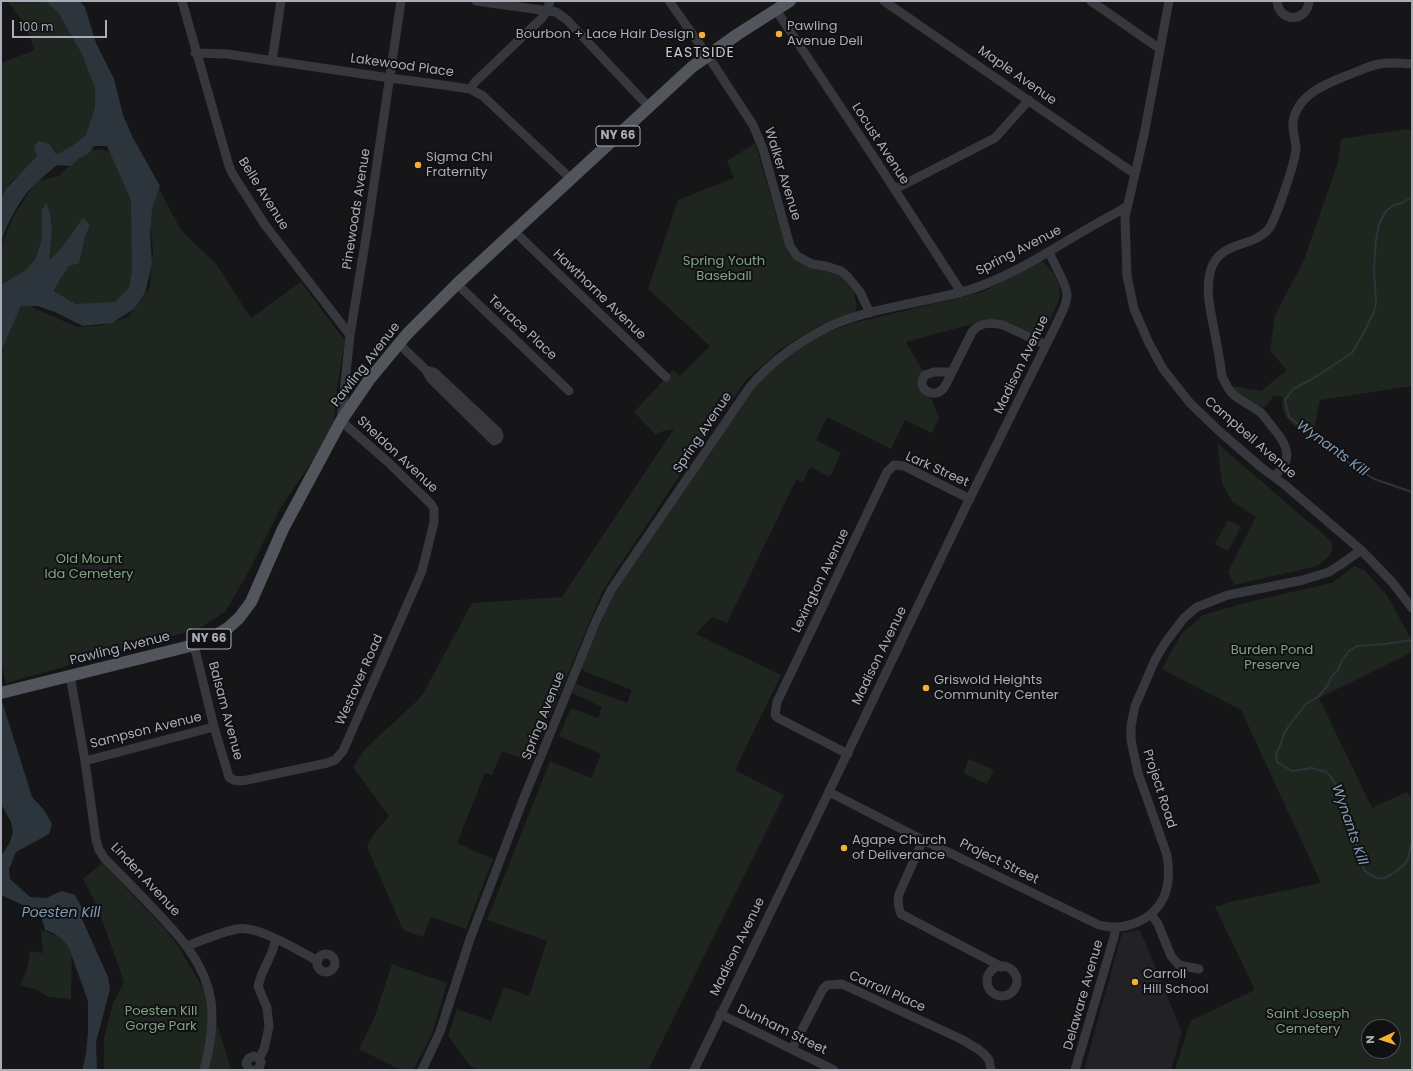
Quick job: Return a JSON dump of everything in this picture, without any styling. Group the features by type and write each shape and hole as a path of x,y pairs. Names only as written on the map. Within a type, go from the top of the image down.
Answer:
{"main road":[{"name":"Pawling Avenue","path":"2,693 194,645 228,628 239,618 251,602 283,529 341,421 398,343 457,284 692,67 790,1"}],"street":[{"name":"Belle Avenue","path":"182,1 195,53 232,173 265,225 350,335"},
{"path":"272,61 281,1"},
{"name":"Pinewoods Avenue","path":"341,421 350,335 401,1"},
{"path":"476,1 556,12 567,20 649,107"},
{"path":"470,89 475,82 542,18 550,1"},
{"name":"Walker Avenue","path":"669,1 754,125 763,149 790,246 797,256 812,264 826,266 841,271 860,292 870,313"},
{"name":"Maple Avenue","path":"884,1 1134,174"},
{"path":"1091,1 1160,49"},
{"path":"1127,206 1144,135 1169,1"},
{"path":"1277,1 1283,15 1293,18 1303,14 1306,11 1309,1"},
{"name":"Locust Avenue","path":"776,10 961,292"},
{"name":"Lakewood Place","path":"195,53 227,54 470,89 483,96 571,179"},
{"path":"1274,476 1282,470 1287,460 1287,449 1281,438 1261,413 1233,394 1226,385 1222,376 1208,297 1208,282 1212,267 1218,256 1226,249 1265,234 1271,225 1289,177 1296,150 1293,123 1296,112 1303,99 1336,80 1378,64 1412,64"},
{"path":"894,189 995,138 1029,100"},
{"name":"Spring Avenue","path":"422,1070 440,1032 470,939 523,800 596,621 612,590 749,388 770,366 808,339 829,327 870,313 982,286 1001,278 1049,252 1116,214 1127,206"},
{"name":"Campbell Avenue","path":"1127,206 1125,217 1127,276 1134,309 1148,341 1163,369 1190,402 1219,430 1361,550 1392,582 1412,608"},
{"name":"Hawthorne Avenue","path":"515,232 666,377"},
{"name":"Madison Avenue","path":"694,1070 1058,320 1067,295 1065,287 1049,252"},
{"name":"Terrace Place","path":"457,284 569,391"},
{"path":"952,372 972,332 976,328 985,324 1003,324 1046,346"},
{"path":"398,343 426,370 430,379 494,441 498,439 498,432 434,372 426,370"},
{"name":"Sheldon Avenue","path":"341,421 388,462 431,504 434,510"},
{"name":"Lark Street","path":"894,465 904,466 970,499"},
{"name":"Lexington Avenue","path":"848,754 784,722 775,715 775,711 777,702 887,472 894,465"},
{"name":"Westover Road","path":"234,780 247,780 283,773 327,763 339,757 343,751 422,571 434,522 434,510"},
{"name":"Project Road","path":"1116,927 1129,926 1151,914 1162,901 1169,878 1167,855 1138,773 1130,740 1135,706 1155,660 1163,647 1184,618 1198,607 1228,595 1303,580 1329,572 1361,550"},
{"name":"Balsam Avenue","path":"194,645 214,727 229,777 234,780"},
{"name":"Linden Avenue","path":"70,675 85,761 96,840 99,850 172,927 187,946 201,968 208,987 211,1001 211,1028 210,1048 204,1070"},
{"name":"Sampson Avenue","path":"85,761 214,727"},
{"name":"Project Street","path":"829,792 923,840 1099,925 1116,927"},
{"path":"923,840 899,894 897,901 901,914 1002,966"},
{"path":"1151,914 1158,924 1171,956 1179,965 1198,969"},
{"name":"Delaware Avenue","path":"1075,1070 1116,927"},
{"path":"187,946 239,928 254,931 276,939 318,960"},
{"path":"255,1070 259,1068 260,1065 259,1059 264,1049 268,1028 267,1008 258,986 276,939"},
{"name":"Carroll Place","path":"792,1049 823,989 827,986 842,984 961,1039 978,1049 989,1060 991,1070"},
{"name":"Dunham Street","path":"720,1014 834,1070"},
{"path":"251,1070 247,1066 247,1060 254,1056 259,1059"}],"shaded area":[{"name":"Carroll Hill School","path":"1140,930 1182,1032 1171,1070 1084,1070 1122,933"}],"green space":[{"path":"7,1 48,1 61,14 82,50 96,87 98,109 87,136 59,155 38,159 10,183 1,202 1,63 35,50 24,23"},
{"path":"1407,129 1412,132 1412,386 1320,400 1315,425 1318,442 1298,429 1287,418 1282,405 1283,397 1273,395 1271,400 1264,408 1239,394 1232,386 1261,391 1287,370 1270,351 1275,315 1304,260 1338,162 1341,139"},
{"name":"Spring Youth Baseball","path":"755,143 787,251 797,261 839,273 854,293 857,308 854,314 821,325 782,348 747,379 702,442 603,590 531,762 502,751 492,775 485,773 457,843 493,859 466,929 431,917 423,937 403,930 367,847 373,835 389,816 353,767 365,749 419,699 472,603 562,597 674,429 663,431 656,435 634,412 673,370 680,376 710,346 648,289 678,200 734,178 727,161"},
{"path":"99,149 125,155 136,187 135,268 129,289 114,304 76,306 56,294 49,261 1,287 1,246 14,216 36,181 59,176 82,152"},
{"name":"Old Mount Ida Cemetery","path":"140,154 181,230 216,264 251,318 301,282 345,341 337,387 334,425 311,463 281,507 250,569 226,611 198,629 6,683 1,663 1,354 18,301 77,327 100,326 128,317 150,287 153,250 148,204"},
{"path":"1041,261 1048,266 1057,280 1060,294 1045,329 1038,337 979,322 906,342 924,373 922,392 932,400 939,418 932,433 905,420 891,449 827,417 816,440 841,453 830,477 810,467 803,482 796,480 727,623 712,617 696,634 781,675 735,770 784,795 648,1070 478,1070 470,1066 448,1036 457,1009 491,1021 504,987 529,996 547,941 487,920 550,761 591,778 601,754 559,736 571,708 598,718 602,707 572,693 576,684 627,703 632,690 586,672 581,668 613,594 758,382 793,353 813,340 833,330 850,324 982,292"},
{"path":"1217,443 1331,541 1332,549 1327,558 1317,566 1234,585 1228,572 1256,517 1232,501 1222,483"},
{"path":"1228,520 1241,527 1228,551 1215,544"},
{"name":"Burden Pond Preserve","path":"1354,566 1364,570 1386,594 1412,640 1412,652 1319,698 1372,808 1407,792 1412,800 1412,1070 1175,1070 1188,1028 1192,1020 1255,990 1215,907 1230,902 1321,883 1241,710 1162,669 1181,634 1203,615 1248,602 1332,583"},
{"path":"969,759 994,770 987,784 963,773"},
{"name":"Poesten Kill Gorge Park","path":"102,863 166,930 178,946 203,988 218,1027 231,1070 104,1070 104,1038 113,1003 124,982 98,908 83,879"},
{"path":"41,930 72,942 71,999 48,997 36,989 20,986 27,969 30,951 43,953"},
{"path":"392,964 447,983 432,1034 413,1070 401,1070 359,1049 374,1019"}],"water":[{"path":"45,1 79,1 85,7 96,43 114,79 123,115 132,136 160,186 152,209 150,233 152,264 145,293 134,309 112,323 83,326 55,312 37,306 21,306 1,351 1,285 26,270 36,258 42,239 42,211 46,202 50,213 52,230 49,260 60,250 83,218 90,225 85,236 79,263 69,266 54,291 75,304 115,302 129,288 132,271 131,200 107,146 94,146 89,153 78,159 71,166 57,165 34,185 26,193 13,215 5,231 1,245 1,199 5,190 37,156 34,146 39,141 49,144 55,153 58,154 72,146 86,135 95,108 95,88 82,54 58,12"},
{"name":"Poesten Kill","path":"1,698 32,797 44,810 52,824 49,834 16,852 9,869 10,879 30,897 46,898 62,891 75,895 81,906 82,919 108,977 110,989 96,1042 97,1070 83,1070 88,1032 88,1001 69,948 59,937 45,930 41,915 34,910 1,895 1,856 10,842 13,832 11,822 1,804"}],"waterway":[{"name":"Wynants Kill","path":"1412,197 1402,203 1394,205 1386,211 1379,224 1374,268 1376,303 1373,314 1352,353 1312,379 1293,389 1285,400 1289,417 1346,461 1374,479 1412,492"},
{"name":"Wynants Kill","path":"1412,640 1357,646 1349,651 1342,660 1338,670 1331,677 1328,685 1318,697 1306,704 1290,724 1284,734 1276,755 1277,762 1292,771 1312,768 1326,772 1332,778 1340,792 1364,870 1372,876 1376,878 1383,878 1402,867 1407,861 1412,842"}],"place":[{"name":"Pawling Avenue Deli","path":"779,34"},
{"name":"Bourbon + Lace Hair Design","path":"702,35"},
{"name":"Sigma Chi Fraternity","path":"418,165"},
{"name":"Griswold Heights Community Center","path":"926,688"},
{"name":"Agape Church of Deliverance","path":"844,848"},
{"name":"Carroll Hill School","path":"1135,982"}],"district":[{"name":"EASTSIDE","path":"700,53"}],"park label":[{"name":"Saint Joseph Cemetery","path":"1308,1022"}]}
